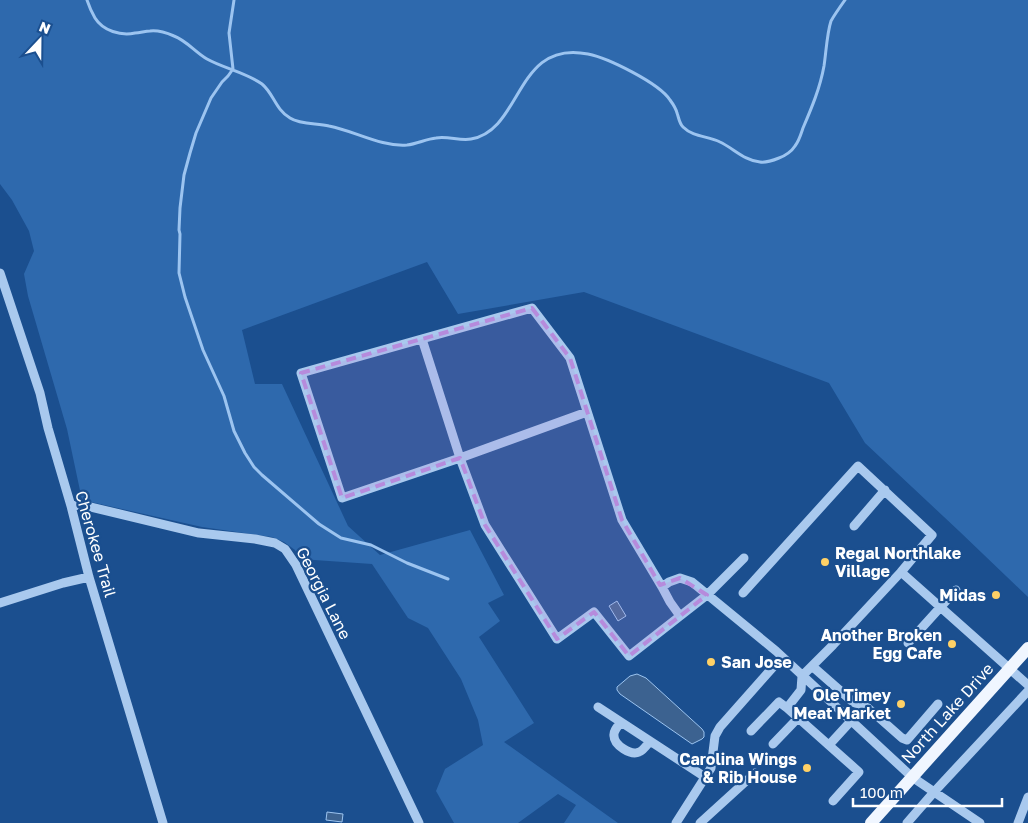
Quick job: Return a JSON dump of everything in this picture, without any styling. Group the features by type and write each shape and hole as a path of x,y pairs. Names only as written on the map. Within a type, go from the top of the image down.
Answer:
{"main road":[{"name":"North Lake Drive","path":"871,823 1028,648"}],"street":[{"name":"Cherokee Trail","path":"0,273 40,393 89,577 163,823"},
{"path":"587,412 342,498 302,373 532,308 570,358 622,520 680,616"},
{"path":"422,339 460,458 485,525 557,639 594,612 629,656 707,595 744,558"},
{"path":"743,593 858,466 932,535 901,572 802,676 802,690 787,708"},
{"path":"854,526 885,490"},
{"name":"Georgia Lane","path":"71,506 91,507 199,533 255,538 275,543 285,549 296,566 419,823"},
{"path":"901,572 1028,685"},
{"path":"0,603 63,583 89,577"},
{"path":"662,587 680,578 692,582 782,657 912,777 980,823"},
{"path":"908,643 956,590"},
{"path":"676,823 711,768 715,736 720,727 782,657"},
{"path":"812,666 853,702 868,708 902,738 907,740 938,704"},
{"path":"907,823 1028,691"},
{"path":"751,731 779,702 787,708 860,772 833,801"},
{"path":"598,707 705,777"},
{"path":"773,744 798,718"},
{"path":"829,745 851,721"},
{"path":"621,722 614,732 618,745 631,753 635,753 640,752 650,741"},
{"path":"700,823 755,773"},
{"path":"1018,823 1028,797"}],"highlighted area":[{"path":"532,308 570,358 622,520 660,585 680,578 707,595 629,656 594,612 557,639 485,525 460,458 342,498 301,373"}],"shaded area":[{"path":"0,0 1028,0 1028,597 865,443 829,383 584,292 458,314 427,262 242,330 255,384 282,384 348,526 380,555 470,530 504,595 488,603 500,621 479,637 534,723 504,742 618,823 564,823 576,805 558,794 518,823 454,823 436,791 445,769 483,745 478,720 461,679 428,628 408,618 372,564 300,559 295,550 284,542 272,537 202,527 82,500 67,429 28,296 24,274 34,251 29,231 12,200 0,184"},
{"path":"617,601 626,616 618,621 609,606"},
{"path":"637,674 646,678 702,729 704,737 692,744 620,694 617,687 630,676"},
{"path":"327,812 343,814 342,822 326,820"}],"waterway":[{"path":"87,0 98,22 113,32 130,34 159,31 168,34 179,38 207,59 256,80 266,88 281,110 294,120 339,128 388,144 407,145 440,138 471,139 488,132 501,120 533,72 546,60 564,53 588,54 620,66 655,86 671,102 681,124 687,130 696,135 720,142 744,157 762,162 784,156 798,142 820,82 831,21 845,0"},
{"path":"234,0 229,33 233,69 211,98 196,133 184,175 180,208 179,273 203,350 224,396 234,431 245,453 262,475 319,524 341,538 371,545 407,563 448,579"}],"place":[{"name":"Regal Northlake Village","path":"825,562"},
{"name":"Midas","path":"996,595"},
{"name":"Another Broken Egg Cafe","path":"952,644"},
{"name":"San Jose","path":"711,662"},
{"name":"Ole Timey Meat Market","path":"901,704"},
{"name":"Carolina Wings & Rib House","path":"807,768"}]}
